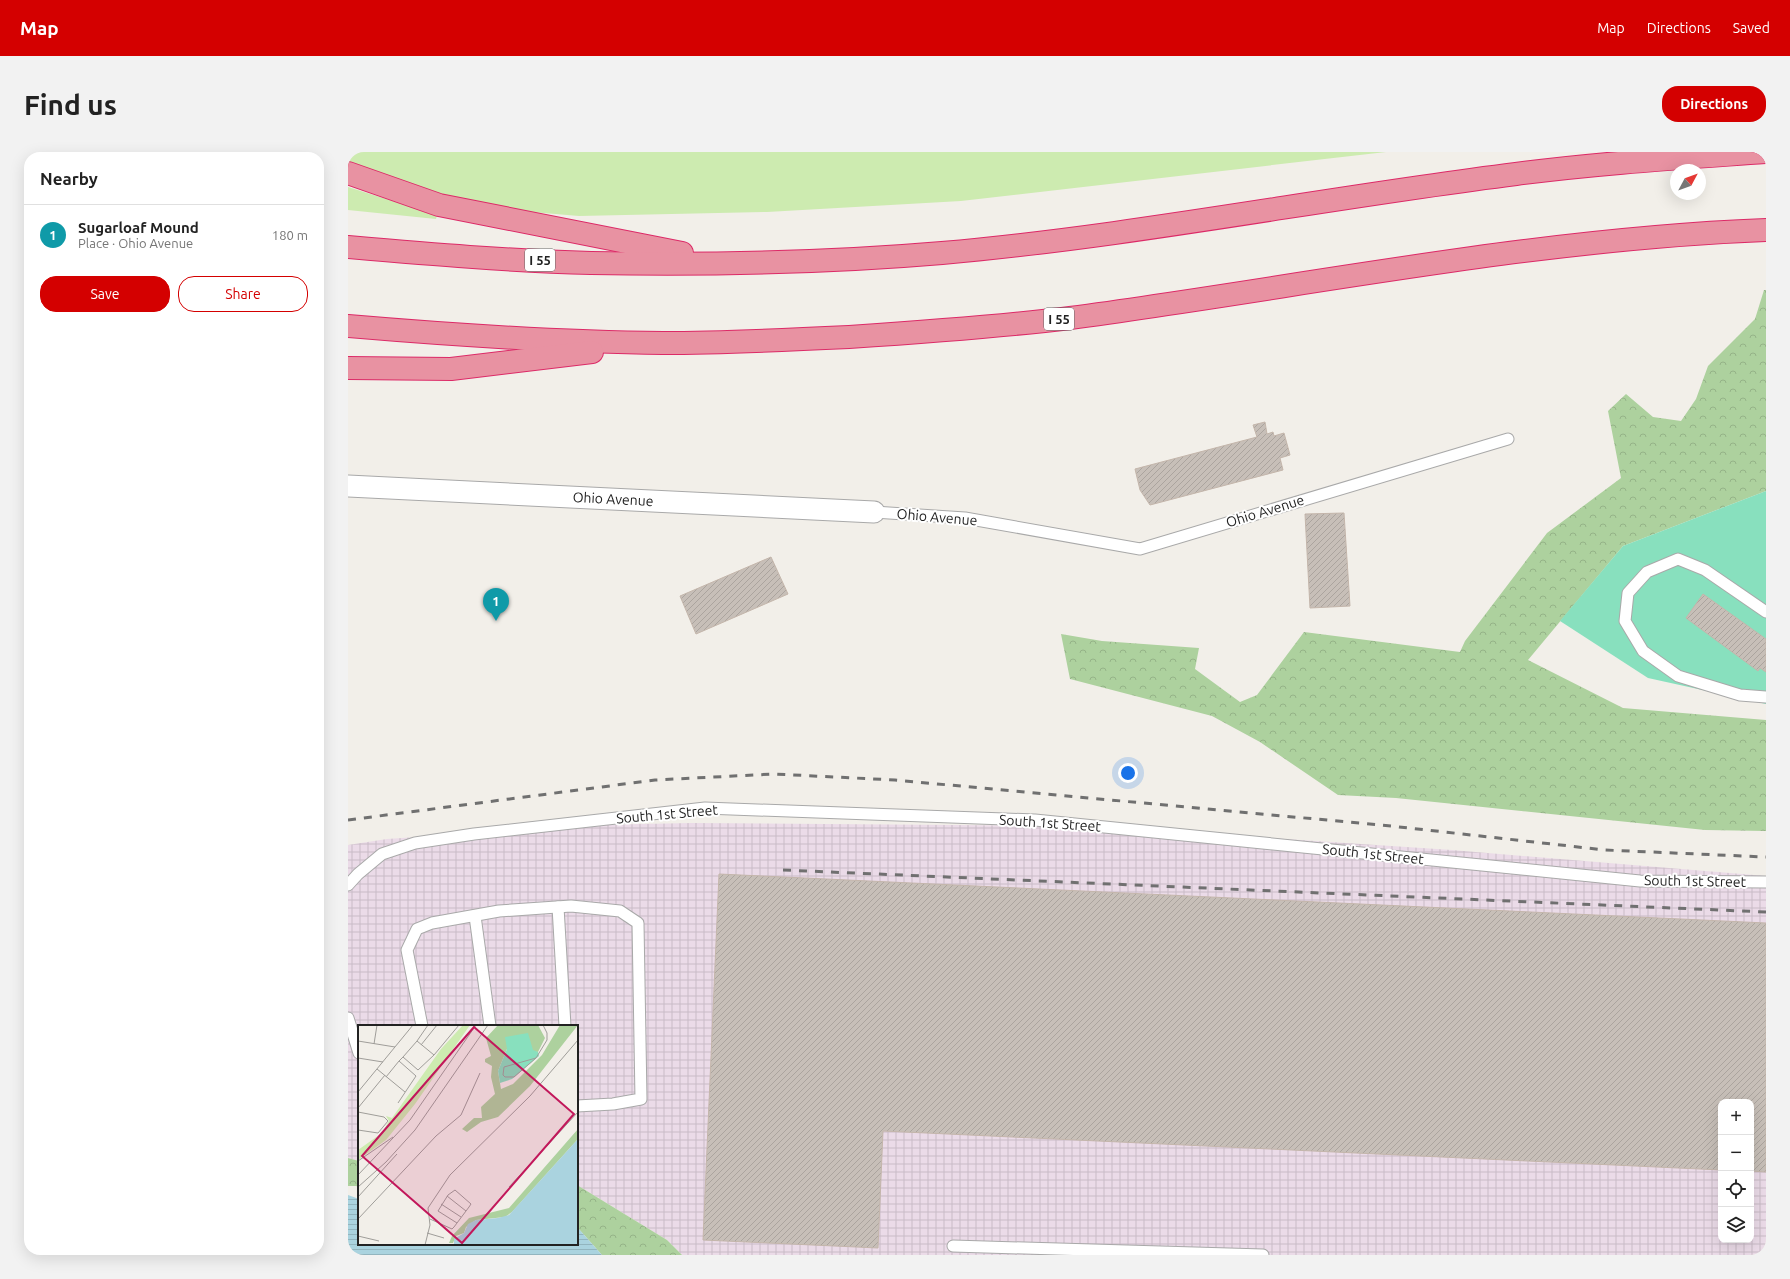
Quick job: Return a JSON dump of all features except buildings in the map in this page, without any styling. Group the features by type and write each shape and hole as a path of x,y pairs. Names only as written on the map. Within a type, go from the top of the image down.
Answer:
{"highway":[{"name":"I 55","path":"348,247 457,256 589,263 833,261 943,253 1075,238 1516,174 1651,160 1766,152"},
{"path":"348,173 439,205 732,263"},
{"name":"I 55","path":"348,326 439,334 665,343 799,339 933,332 1068,318 1467,259 1600,243 1766,230"},
{"path":"348,368 451,369 665,343"}],"street":[{"name":"Ohio Avenue","path":"348,486 874,512"}],"lane":[{"name":"Ohio Avenue","path":"874,512 965,518 1140,549 1508,439"},
{"path":"1766,612 1705,570 1678,559 1647,572 1628,593 1625,621 1643,651 1678,676 1740,695 1766,697"},
{"name":"South 1st Street","path":"348,885 358,874 382,854 415,843 474,834 706,808 1035,820 1640,881 1766,882"},
{"path":"422,1025 407,950 417,929 432,923 499,911 571,906 620,911 638,923 641,1099 613,1104 578,1106"},
{"path":"558,907 565,1025"},
{"path":"475,916 490,1025"},
{"path":"348,1018 358,1050"},
{"path":"953,1246 1263,1255"}],"shaded area":[{"path":"692,823 1085,826 1452,850 1766,876 1766,1255 682,1255 667,1240 578,1186 578,1025 358,1025 358,1161 348,1158 348,845 387,839 594,825"}],"green space":[{"path":"348,152 1386,152 961,201 767,212 579,216 496,209 434,194 348,164"},
{"path":"348,187 437,215 436,219 348,210"},
{"path":"1764,290 1766,290 1766,491 1623,546 1528,660 1623,708 1766,720 1766,831 1705,830 1396,798 1338,795 1260,742 1212,716 1070,679 1061,634 1102,641 1199,648 1195,669 1240,702 1257,695 1304,632 1460,652 1465,641 1547,533 1621,478 1608,411 1626,394 1653,417 1681,421 1696,399 1708,366 1755,319"},
{"path":"1766,491 1766,704 1648,678 1560,621 1623,546"},
{"path":"348,1158 358,1161 358,1187 348,1186"},
{"path":"578,1186 667,1240 682,1255 602,1255 578,1228"}],"water":[{"path":"348,1195 358,1199 358,1245 578,1245 578,1228 602,1255 348,1255"}],"railway":[{"path":"348,820 655,780 774,774 895,780 1391,826 1605,850 1766,857"},
{"path":"783,870 1766,912"}],"place":[{"name":"Sugarloaf Mound","path":"496,621"}]}
